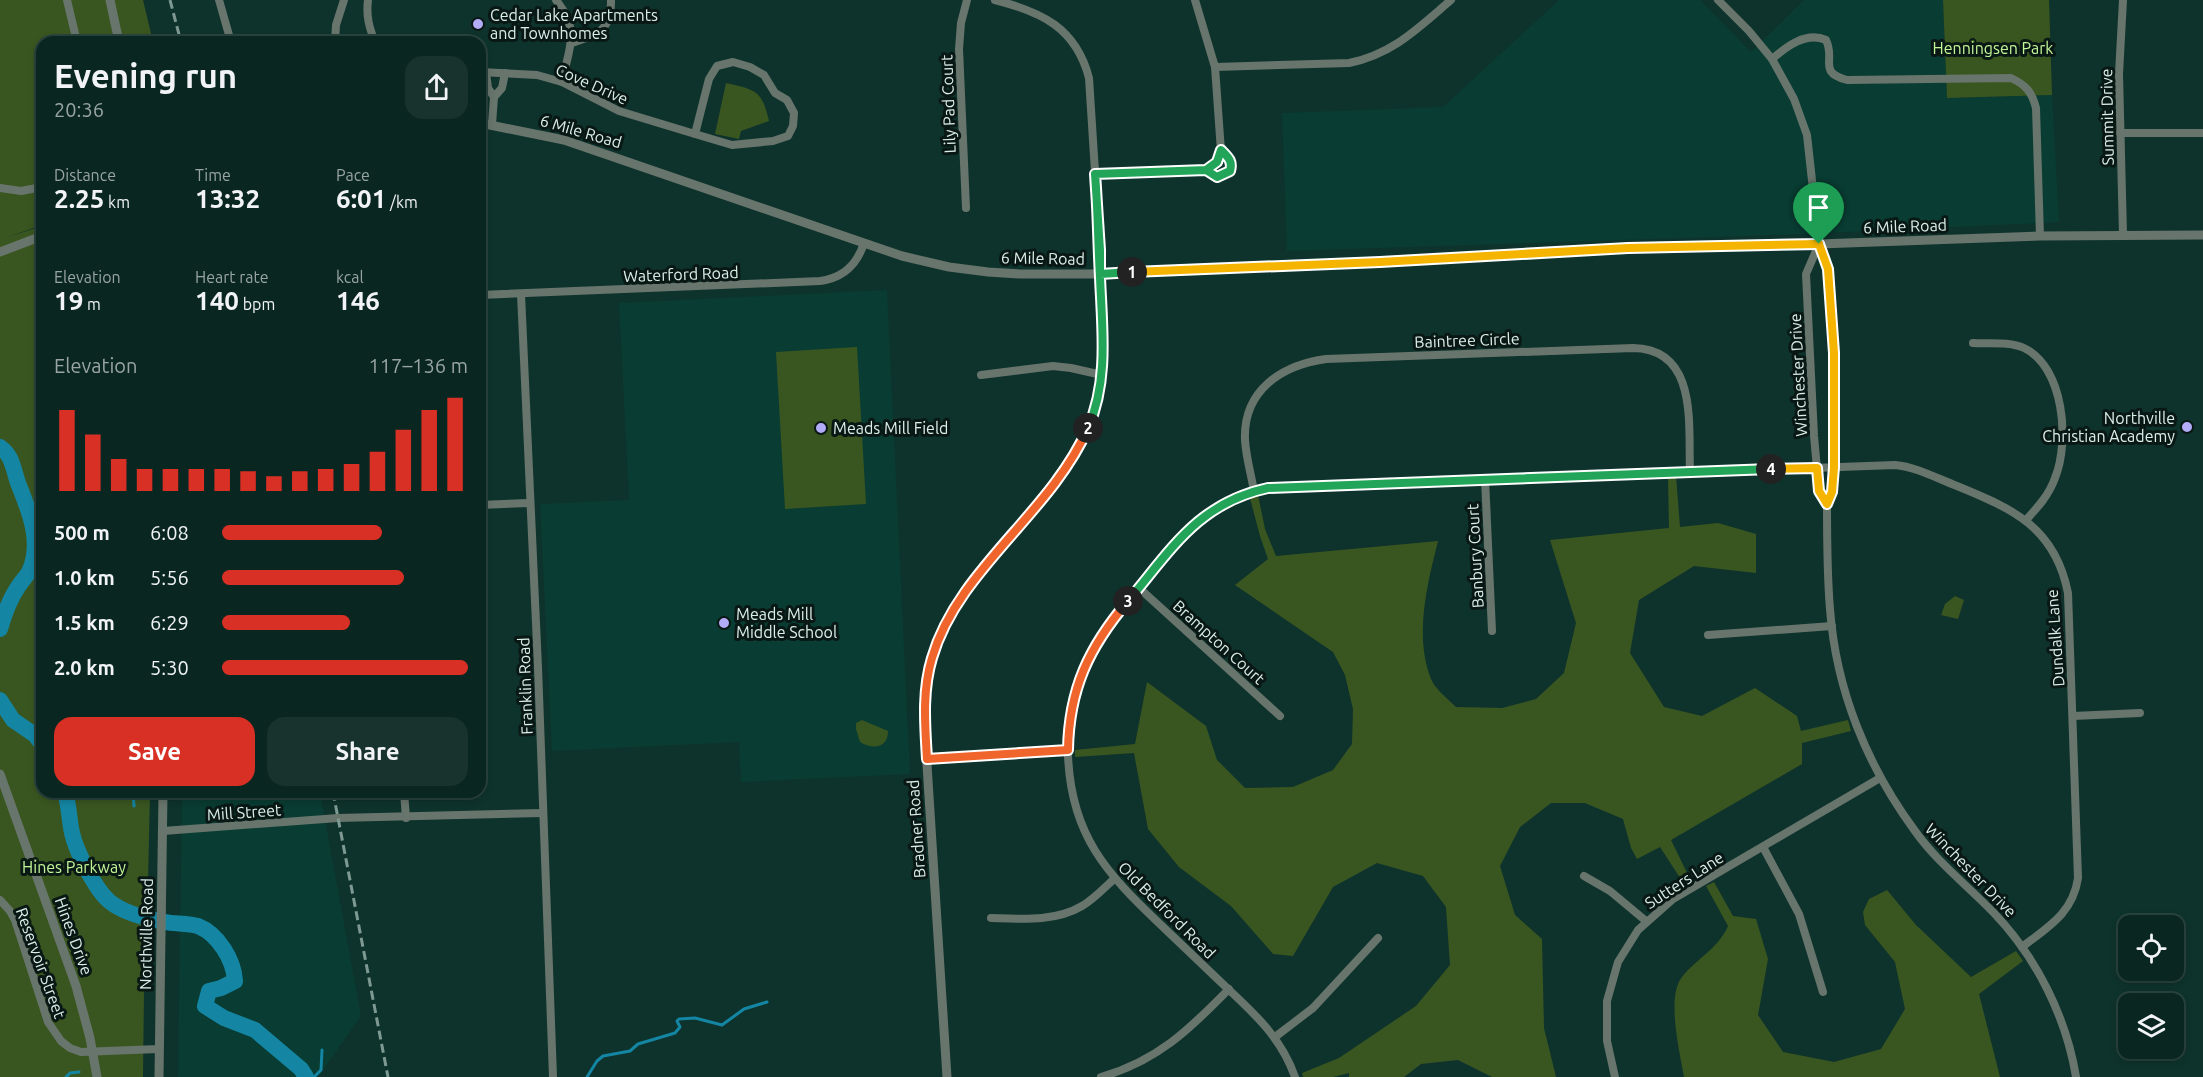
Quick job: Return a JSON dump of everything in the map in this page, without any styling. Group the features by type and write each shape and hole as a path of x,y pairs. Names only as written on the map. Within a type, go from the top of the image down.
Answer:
{"street":[{"path":"67,0 76,36"},
{"path":"110,0 118,36"},
{"path":"219,0 229,36"},
{"path":"335,36 336,25 344,0"},
{"path":"368,0 368,27 372,36"},
{"path":"556,0 571,24 572,43 562,82"},
{"path":"572,43 599,33 608,22 611,0"},
{"name":"Lily Pad Court","path":"966,208 959,48 961,23 967,0"},
{"name":"Bradner Road","path":"947,1077 924,717 931,659 943,629 963,594 1071,463 1091,421 1102,375 1100,250 1089,78 1079,52 1066,34 1047,19 1020,6 995,0"},
{"path":"1095,174 1206,170 1217,162 1221,150 1215,67 1195,0"},
{"path":"1215,67 1349,63 1365,60 1383,53 1400,42 1451,0"},
{"name":"Winchester Drive","path":"1718,0 1749,31 1772,59 1794,99 1807,135 1819,244 1828,269 1829,280 1834,353 1834,467 1832,492 1827,504 1832,626 1838,667 1849,706 1880,778 1923,842 1994,913 2022,947 2040,976 2054,1004 2068,1042 2076,1077"},
{"name":"Summit Drive","path":"2123,0 2119,49 2123,234"},
{"path":"1772,59 1790,45 1813,36 1826,40 1830,47 1828,67 1837,78 1847,80 2012,78 2023,84 2032,94 2036,108 2040,236"},
{"name":"Cove Drive","path":"486,72 537,75 562,82 619,111 695,134 732,145 772,141 788,135 793,126 794,114 787,100 775,93 764,75 750,67 733,62 717,66 709,79 695,134"},
{"path":"492,124 494,98 502,88 505,72"},
{"path":"486,82 494,98"},
{"name":"6 Mile Road","path":"486,124 564,140 925,262 987,272 1100,274 1628,248 2123,234 2203,235"},
{"path":"2121,133 2203,133"},
{"path":"1206,170 1217,177 1230,171 1230,159 1221,150"},
{"path":"0,188 21,191 36,188"},
{"path":"0,252 36,238"},
{"name":"Waterford Road","path":"486,295 820,281 835,278 847,271 857,261 864,243"},
{"name":"Winchester Drive","path":"1819,244 1806,274 1819,491 1827,504"},
{"name":"Franklin Road","path":"521,294 553,1077"},
{"path":"1973,344 2013,344 2024,348 2042,362 2055,383 2060,404 2062,445 2059,468 2047,494 2026,520"},
{"name":"Baintree Circle","path":"1254,491 1245,439 1247,421 1253,402 1265,385 1280,373 1302,363 1326,359 1648,349 1671,362 1685,385 1688,400 1690,472"},
{"path":"981,375 1053,366 1102,375"},
{"name":"Dundalk Lane","path":"1485,479 1895,465 1913,468 2002,504 2026,520 2052,550 2066,583 2069,604 2077,886 2071,903 2062,916 2022,947"},
{"name":"Old Bedford Road","path":"1295,1077 1285,1053 1257,1016 1114,879 1095,853 1079,819 1071,786 1068,750 1071,708 1086,663 1104,630 1199,519 1227,501 1254,491 1283,486 1485,479"},
{"name":"Banbury Court","path":"1485,479 1492,631"},
{"path":"486,505 530,503"},
{"name":"Brampton Court","path":"1139,588 1280,716"},
{"path":"1708,635 1832,626"},
{"path":"2073,716 2140,713"},
{"path":"927,759 1068,750"},
{"name":"Hines Drive","path":"0,774 75,986 93,1051 97,1077"},
{"name":"Sutters Lane","path":"1615,1077 1607,1041 1609,989 1625,948 1646,921 1673,900 1880,778"},
{"name":"Northville Road","path":"159,1077 163,798"},
{"path":"404,798 406,818"},
{"name":"Mill Street","path":"163,831 338,818 543,813"},
{"path":"1763,847 1799,914 1823,992"},
{"path":"1584,876 1610,891 1646,921"},
{"path":"991,918 1034,919 1062,915 1092,900 1114,879"},
{"name":"Reservoir Street","path":"0,900 15,920 52,1030 61,1041 74,1050 159,1049"},
{"path":"1275,1037 1312,1008 1378,938"},
{"path":"1101,1077 1137,1064 1164,1049 1195,1024 1229,989"}],"shaded area":[{"path":"1559,0 1700,0 1751,52 1804,0 1943,0 1947,98 2052,95 2059,222 1805,234 1287,251 1282,113 1443,107"},
{"name":"Meads Mill Middle School","path":"887,290 910,774 741,782 739,742 552,751 540,504 629,500 619,303"},
{"path":"182,798 321,798 361,1016 318,1077 178,1077"}],"green space":[{"name":"Hines Parkway","path":"0,0 143,0 152,36 36,36 36,227 5,238 36,228 36,798 150,798 148,882 145,900 143,1077 0,1077"},
{"name":"Henningsen Park","path":"1943,0 2049,0 2052,95 1947,98"},
{"path":"726,83 756,93 764,103 769,121 741,131 739,139 715,134"},
{"name":"Meads Mill Field","path":"857,347 866,504 785,509 776,352"},
{"path":"1676,476 1680,527 1718,523 1756,534 1756,573 1694,566 1639,600 1630,653 1664,707 1702,716 1755,688 1797,716 1801,731 1848,720 1851,731 1802,743 1802,764 1671,840 1691,881 1684,884 1660,847 1637,859 1631,848 1623,819 1585,803 1551,803 1520,827 1500,866 1515,915 1542,939 1544,1028 1556,1077 1492,1077 1458,1060 1421,1064 1404,1077 1349,1077 1349,1073 1333,1077 1303,1077 1302,1073 1339,1058 1416,1006 1450,965 1446,907 1423,876 1377,863 1333,887 1293,956 1273,954 1231,906 1179,867 1148,829 1134,753 1075,757 1075,750 1135,744 1147,682 1206,726 1217,760 1245,788 1293,787 1333,770 1352,744 1353,709 1345,675 1333,652 1235,585 1268,559 1250,498 1258,495 1265,529 1276,556 1438,541 1426,593 1423,628 1423,645 1431,679 1456,707 1502,708 1536,699 1564,673 1576,623 1550,540 1669,528 1668,477"},
{"path":"1955,596 1964,600 1958,619 1941,615 1945,604"},
{"path":"862,720 888,731 883,744 875,747 860,742 856,723"},
{"path":"1714,882 1733,916 1756,919 1768,959 1758,1015 1783,1052 1834,1062 1881,1049 1905,1009 1895,962 1865,925 1863,912 1869,899 1887,890 1916,925 1971,977 2016,951 2023,961 1979,994 2000,1077 1684,1077 1677,1040 1675,998 1677,986 1682,977 1719,941 1728,926 1706,886"}],"waterway":[{"path":"0,447 10,459 35,538 35,550 29,572 12,597 0,629"},
{"path":"0,700 13,720 36,736"},
{"path":"66,798 74,841 98,888 109,901 136,915 165,922 198,926 212,935 228,956 235,981 209,991 205,1006 224,1018 255,1030 301,1069 306,1077"},
{"path":"133,798 134,806"},
{"path":"587,1077 603,1056 630,1051 638,1044 675,1033 680,1027 677,1021 679,1019 695,1018 722,1025 744,1009 767,1002"},
{"path":"314,1077 321,1070 322,1050"},
{"path":"66,1077 70,1073 79,1072"}],"railway":[{"path":"170,0 179,36"},
{"path":"334,798 388,1077"}],"place":[{"name":"Cedar Lake Apartments and Townhomes","path":"478,24"},
{"name":"Northville Christian Academy","path":"2187,427"},
{"name":"Meads Mill Field","path":"821,428"},
{"name":"Meads Mill Middle School","path":"724,623"}],"route":[{"path":"1819,244 1628,248 1100,274 1095,174 1206,170 1217,177 1224,176 1230,171 1232,165 1230,159 1221,150 1217,162 1206,170 1150,172 1095,174 1103,343 1102,375 1098,399 1080,447 1063,475 963,594 943,629 931,659 927,678 924,704 927,759 1068,750 1071,708 1077,684 1094,646 1110,622 1199,519 1227,501 1254,491 1283,486 1817,468 1819,491 1827,504 1832,492 1834,467 1834,353 1828,269 1819,244"}]}
